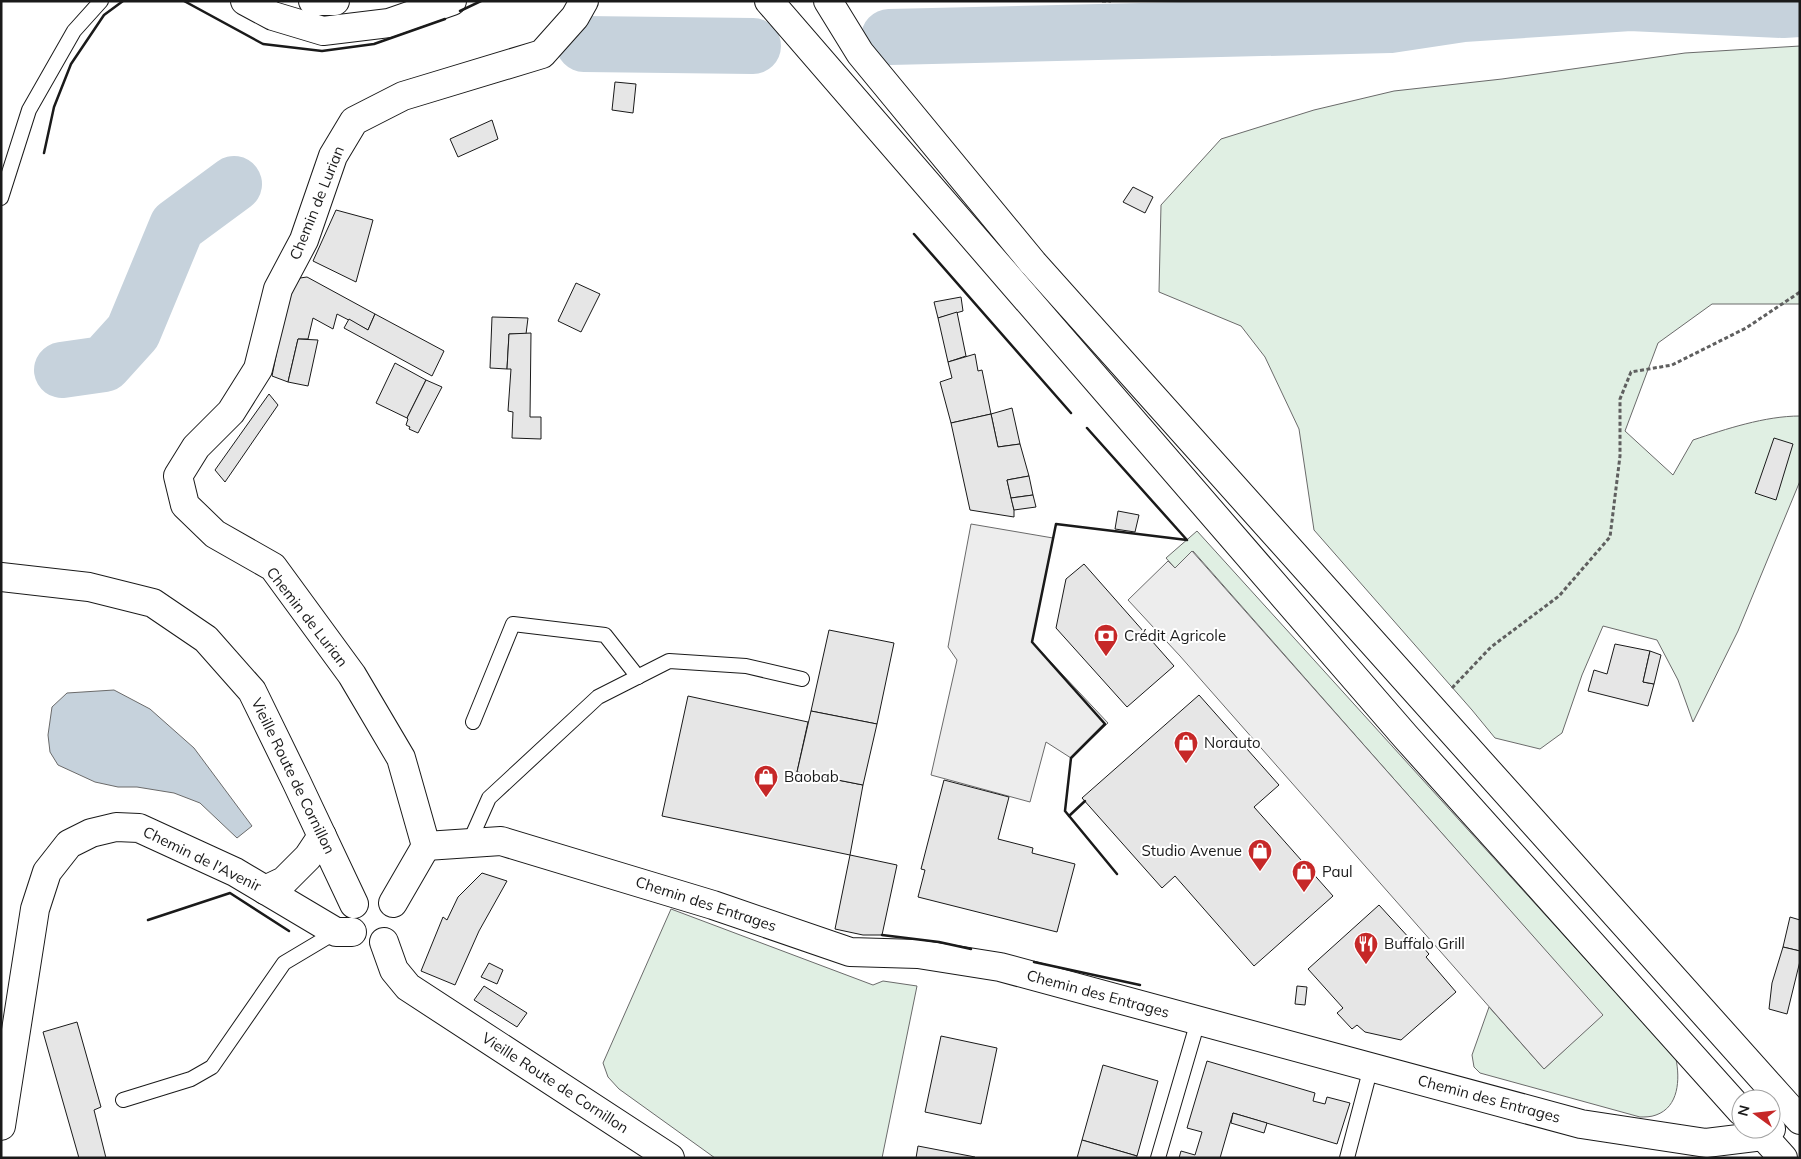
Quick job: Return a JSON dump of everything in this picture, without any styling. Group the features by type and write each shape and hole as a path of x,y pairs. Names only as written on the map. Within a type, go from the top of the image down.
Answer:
{"main road":[{"path":"245,1 273,16 323,32 389,24 452,1"},
{"path":"314,1 335,1"},
{"name":"Chemin de Lurian","path":"426,846 401,758 352,675 273,567 215,534 185,505 178,476 196,447 231,412 258,369 278,290 304,240 333,156 354,121 403,96 542,54 575,17 584,1"},
{"path":"769,1 1399,728 1731,1100"},
{"path":"828,1 860,52 1033,263 1796,1115 1781,1123"},
{"name":"Vieille Route de Cornillon","path":"1,577 89,587 153,603 206,639 252,690 354,904"},
{"name":"Chemin de l'Avenir","path":"1,1126 35,909 47,872 69,844 91,833 116,827 139,828 234,872 344,932"},
{"path":"265,890 284,881 308,857 322,836"},
{"name":"Chemin des Entrages","path":"426,846 501,841 712,905 850,952 918,954 1000,967 1580,1124 1706,1143 1731,1138"},
{"path":"393,903 426,846"},
{"path":"373,894 380,895 393,903 397,910 398,925 395,932 384,942 370,944 344,932 354,904 359,899 373,894"},
{"name":"Vieille Route de Cornillon","path":"384,942 394,970 408,987 670,1158"},
{"path":"1770,1139 1783,1158"}],"lane":[{"path":"1,198 29,110 74,31 101,1"},
{"path":"473,722 512,624 605,635 638,677"},
{"path":"469,843 489,798 598,697 670,660 746,666 802,679"},
{"path":"124,1100 191,1079 212,1067 284,963 344,932"},
{"path":"1158,1158 1198,1020"},
{"path":"1347,1158 1371,1067"}],"path":[{"path":"1102,1 1111,1"},
{"path":"1432,709 1490,648 1559,596 1610,537 1620,456 1620,399 1631,372 1672,365 1746,328 1800,292"}],"green space":[{"path":"1800,46 1800,304 1712,304 1658,343 1625,431 1673,475 1693,440 1759,421 1800,416 1800,481 1738,631 1693,722 1678,680 1657,640 1603,626 1582,675 1562,733 1540,749 1495,738 1314,530 1299,429 1265,357 1241,326 1159,292 1161,205 1221,139 1314,110 1394,91 1502,79 1685,53"},
{"path":"1197,531 1676,1059 1678,1075 1676,1092 1669,1106 1664,1111 1652,1116 1640,1117 1480,1073 1474,1067 1472,1055 1489,1007 1544,1069 1602,1015 1193,551 1175,568 1166,558"},
{"path":"671,909 873,985 883,981 917,986 882,1158 715,1158 619,1089 608,1077 603,1063"}],"shaded area":[{"path":"971,524 1053,538 1032,642 1108,723 1071,758 1046,742 1030,802 931,775 957,660 948,647"},
{"path":"1192,551 1603,1015 1544,1069 1180,656 1128,600 1168,561 1175,568"},
{"path":"114,690 150,709 194,748 252,826 237,838 200,803 174,793 137,787 118,787 95,782 58,765 50,752 48,735 52,707 67,693"}],"building":[{"path":"615,82 636,84 633,113 612,110"},
{"path":"492,120 498,139 458,157 450,139"},
{"path":"1133,187 1153,197 1145,213 1123,202"},
{"path":"336,210 373,220 356,282 313,261"},
{"path":"307,277 375,314 368,330 337,314 333,329 313,318 308,339 298,339 288,382 272,376 287,300 300,278"},
{"path":"576,283 600,294 581,332 558,321"},
{"path":"961,297 963,311 938,318 934,302"},
{"path":"957,312 966,356 948,362 938,318"},
{"path":"375,314 444,351 432,376 344,328 349,319 368,330"},
{"path":"492,317 528,318 526,334 509,334 507,369 490,368"},
{"path":"531,333 530,417 541,417 541,439 512,438 513,412 508,411 511,369 507,369 509,334"},
{"path":"298,339 318,340 308,386 288,382"},
{"path":"975,354 978,371 982,370 991,414 951,423 940,382 952,378 948,362"},
{"path":"395,363 426,380 407,418 376,403"},
{"path":"426,380 442,387 418,433 409,429 410,427 406,425 407,418"},
{"path":"269,394 278,405 225,482 215,470"},
{"path":"1012,408 1020,444 998,447 991,414"},
{"path":"991,414 998,447 1020,444 1029,476 1007,480 1014,517 970,510 951,423"},
{"path":"1774,438 1793,444 1776,500 1755,493"},
{"path":"1029,476 1033,495 1011,498 1007,480"},
{"path":"1033,495 1036,507 1014,510 1011,498"},
{"path":"1118,511 1139,515 1135,532 1115,529"},
{"path":"1084,564 1174,666 1127,707 1056,628 1066,579"},
{"path":"829,630 894,643 877,724 811,711"},
{"path":"1615,644 1650,651 1643,682 1654,684 1648,706 1588,691 1594,670 1607,674"},
{"path":"1650,651 1661,655 1654,684 1643,682"},
{"path":"1199,695 1279,785 1254,807 1333,896 1254,966 1175,876 1162,888 1082,798"},
{"path":"688,696 808,722 797,772 863,785 850,855 662,816"},
{"path":"811,711 877,724 863,785 797,772"},
{"path":"944,780 1009,797 998,839 1033,848 1032,853 1075,864 1057,932 918,897 925,870 921,869"},
{"path":"850,855 897,865 882,935 863,935 835,929"},
{"path":"482,873 507,881 479,931 455,985 421,971 443,917 447,920 458,897"},
{"path":"1379,905 1411,940 1414,937 1429,954 1426,957 1456,992 1401,1040 1365,1032 1357,1025 1352,1029 1337,1013 1343,1008 1308,969"},
{"path":"1790,917 1800,920 1800,951 1783,947"},
{"path":"1783,947 1800,951 1800,961 1787,1014 1769,1009 1772,983"},
{"path":"489,963 503,970 497,984 481,977"},
{"path":"484,986 527,1013 517,1027 474,1000"},
{"path":"1297,986 1307,987 1305,1005 1295,1004"},
{"path":"77,1022 101,1107 94,1110 106,1158 79,1158 43,1032"},
{"path":"941,1036 997,1048 981,1124 925,1112"},
{"path":"1207,1061 1315,1093 1313,1101 1325,1104 1327,1097 1350,1103 1337,1144 1233,1113 1220,1158 1179,1158 1181,1151 1195,1155 1202,1132 1187,1128"},
{"path":"1103,1065 1158,1081 1137,1156 1082,1140"},
{"path":"1233,1113 1267,1123 1264,1133 1231,1123"},
{"path":"1082,1140 1137,1156 1136,1158 1077,1158"},
{"path":"918,1146 975,1157 916,1158"}],"waterway":[{"path":"889,37 1390,25 1463,14 1630,3 1783,10 1800,9"},
{"path":"584,44 753,46"},
{"path":"62,370 104,364 133,332 177,226 234,184"}],"wall":[{"path":"44,153 54,107 71,64 104,15 123,1"},
{"path":"184,1 263,44 322,51 374,44 445,19"},
{"path":"460,11 481,1"},
{"path":"914,234 1071,413"},
{"path":"1087,428 1187,540 1056,524 1032,642 1105,724 1071,758 1065,811 1117,874"},
{"path":"1069,816 1085,801"},
{"path":"148,920 230,893 289,931"},
{"path":"882,935 939,942 971,949"},
{"path":"1034,962 1140,985"}],"place":[{"name":"Crédit Agricole","path":"1106,657"},
{"name":"Norauto","path":"1186,764"},
{"name":"Baobab","path":"766,798"},
{"name":"Studio Avenue","path":"1260,872"},
{"name":"Paul","path":"1304,893"},
{"name":"Buffalo Grill","path":"1366,965"}]}
